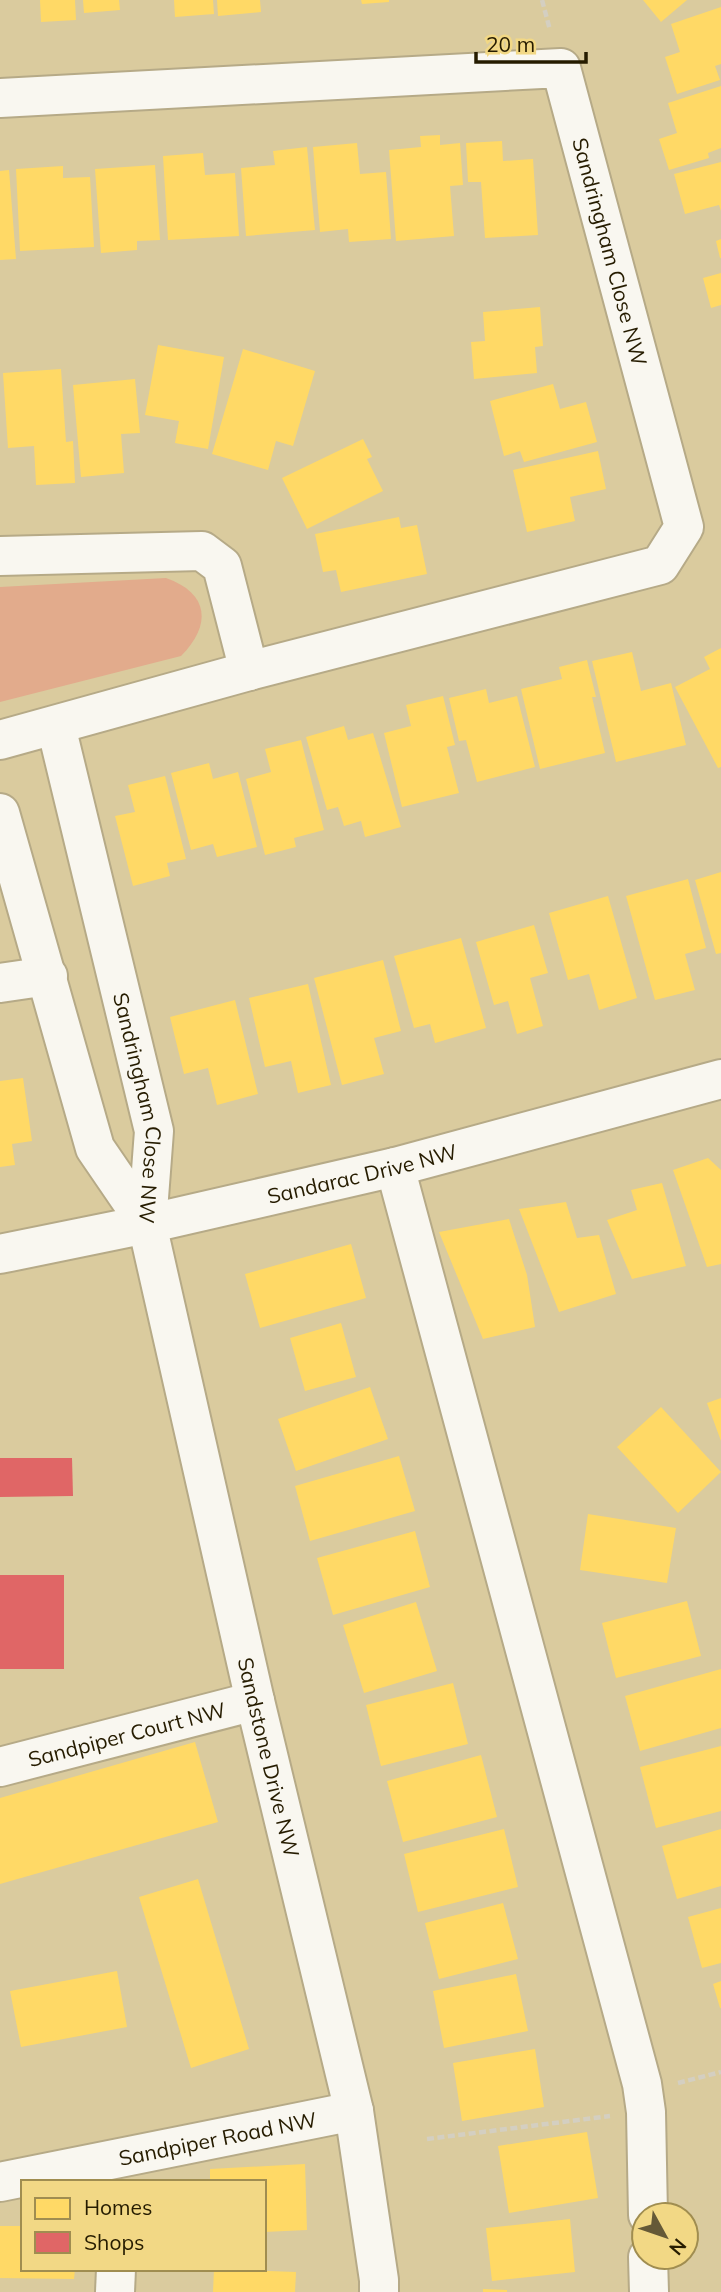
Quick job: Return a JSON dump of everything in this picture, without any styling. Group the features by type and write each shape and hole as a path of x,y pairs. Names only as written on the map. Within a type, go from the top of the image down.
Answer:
{"street":[{"name":"Sandringham Close NW","path":"0,98 561,68 684,527 660,565 249,671 0,740"},
{"path":"0,556 202,551 222,566 249,671"},
{"name":"Sandringham Close NW","path":"56,726 154,1130 147,1224"},
{"name":"Sandringham Close NW","path":"0,813 95,1148 147,1224"},
{"path":"0,984 47,976"},
{"name":"Sandarac Drive NW","path":"0,1254 147,1224 395,1167 721,1079"},
{"path":"395,1167 642,2084 646,2112 648,2201"},
{"name":"Sandstone Drive NW","path":"147,1224 255,1701 354,2111 379,2292"},
{"name":"Sandpiper Court NW","path":"0,1767 255,1701"},
{"name":"Sandpiper Road NW","path":"0,2182 124,2169 354,2111"},
{"path":"114,2292 116,2271"},
{"path":"648,2271 649,2292"}],"path":[{"path":"427,2139 646,2112"}],"shaded area":[{"path":"166,578 191,592 201,611 198,633 181,656 0,702 0,587"}],"building: Homes":[{"path":"40,0 75,0 76,20 41,22"},
{"path":"83,0 119,0 120,10 84,13"},
{"path":"174,0 213,0 214,14 175,17"},
{"path":"217,0 260,0 261,12 218,16"},
{"path":"361,0 389,0 389,2 362,4"},
{"path":"643,0 687,0 661,22"},
{"path":"721,7 721,64 715,66 720,80 677,94 665,57 680,52 671,24"},
{"path":"721,86 721,148 708,153 709,158 669,170 659,139 677,133 668,103"},
{"path":"440,135 440,145 460,143 463,185 450,186 454,236 396,241 389,150 421,147 420,136"},
{"path":"502,141 503,161 533,159 538,235 485,238 481,182 468,182 466,143"},
{"path":"357,143 360,174 386,172 391,239 349,242 348,229 320,232 313,147"},
{"path":"307,147 315,230 246,236 241,168 275,165 273,151"},
{"path":"203,153 205,175 235,173 239,236 168,240 163,156"},
{"path":"721,162 721,211 719,205 685,214 674,174"},
{"path":"155,165 160,240 137,241 137,250 101,253 95,169"},
{"path":"63,166 63,178 90,177 94,247 20,251 16,169"},
{"path":"9,170 16,259 0,260 0,171"},
{"path":"721,239 721,258 720,258 716,241"},
{"path":"721,273 721,305 711,308 703,278"},
{"path":"540,307 543,346 535,347 537,373 474,379 471,342 485,341 483,312"},
{"path":"158,345 224,357 208,449 175,443 179,421 145,415"},
{"path":"243,349 315,371 293,446 276,441 268,470 212,454"},
{"path":"61,369 66,442 73,441 75,483 36,485 34,446 8,448 3,373"},
{"path":"135,379 140,433 121,434 124,473 81,477 73,385"},
{"path":"553,384 560,409 586,402 597,442 524,462 520,451 504,456 490,401"},
{"path":"363,439 372,457 367,459 383,491 307,529 282,478"},
{"path":"598,451 606,489 570,497 575,521 527,532 513,470"},
{"path":"399,517 401,528 417,525 427,574 341,592 336,570 323,572 315,534"},
{"path":"721,648 721,767 718,768 675,687 710,669 704,657"},
{"path":"632,652 641,691 671,683 686,745 616,762 592,661"},
{"path":"587,660 596,697 592,697 605,753 540,769 521,689 562,679 559,667"},
{"path":"486,689 489,703 517,696 535,767 477,782 466,740 459,741 449,698"},
{"path":"443,696 455,745 447,747 459,793 402,807 384,733 411,726 406,705"},
{"path":"344,726 348,740 373,733 401,827 365,837 361,821 344,826 338,807 327,810 306,737"},
{"path":"301,740 324,830 294,838 296,847 265,855 246,779 271,772 265,749"},
{"path":"209,763 213,779 238,772 257,847 217,857 213,844 191,850 171,773"},
{"path":"165,776 186,859 167,863 170,876 133,886 115,816 135,812 128,785"},
{"path":"721,872 721,953 716,954 695,880"},
{"path":"688,879 706,948 685,954 695,990 655,1000 626,896"},
{"path":"608,896 637,998 599,1010 589,974 568,980 549,913"},
{"path":"534,925 548,973 530,978 543,1026 517,1034 508,1001 494,1005 476,942"},
{"path":"461,938 486,1028 435,1043 430,1024 414,1028 394,956"},
{"path":"383,960 401,1031 374,1038 384,1074 342,1085 314,978"},
{"path":"308,984 331,1085 298,1093 291,1061 265,1067 249,998"},
{"path":"235,1000 258,1094 217,1105 208,1068 184,1074 170,1017"},
{"path":"23,1078 32,1141 12,1144 15,1165 0,1167 0,1081"},
{"path":"708,1158 721,1170 721,1264 707,1267 673,1170"},
{"path":"662,1183 686,1266 632,1279 607,1220 637,1210 631,1190"},
{"path":"566,1202 577,1238 599,1235 616,1294 559,1312 519,1209"},
{"path":"509,1219 527,1275 535,1327 483,1339 439,1232"},
{"path":"351,1244 366,1298 260,1328 245,1274"},
{"path":"341,1323 356,1377 305,1391 290,1338"},
{"path":"370,1387 388,1439 296,1471 278,1419"},
{"path":"721,1398 721,1441 707,1403"},
{"path":"661,1407 721,1472 678,1513 617,1447"},
{"path":"399,1456 415,1511 310,1541 295,1486"},
{"path":"588,1514 676,1528 667,1583 580,1570"},
{"path":"415,1531 430,1587 333,1615 317,1558"},
{"path":"687,1601 701,1656 616,1678 602,1623"},
{"path":"416,1602 437,1671 364,1693 343,1625"},
{"path":"721,1669 721,1728 640,1751 625,1696"},
{"path":"453,1683 468,1744 381,1766 366,1705"},
{"path":"195,1742 218,1822 0,1884 0,1798"},
{"path":"721,1746 721,1811 656,1828 640,1767"},
{"path":"481,1755 497,1817 403,1842 387,1781"},
{"path":"504,1829 518,1887 418,1912 404,1854"},
{"path":"721,1829 721,1886 677,1899 662,1846"},
{"path":"198,1879 249,2049 191,2068 139,1897"},
{"path":"503,1903 518,1959 439,1979 425,1923"},
{"path":"721,1908 721,1963 702,1968 688,1917"},
{"path":"117,1971 127,2027 21,2047 10,1991"},
{"path":"516,1974 528,2031 444,2048 433,1991"},
{"path":"721,1981 721,2008 720,2008 713,1984"},
{"path":"535,2049 544,2107 462,2121 453,2063"},
{"path":"587,2132 598,2198 509,2213 498,2146"},
{"path":"305,2164 307,2230 266,2232 266,2180 210,2180 210,2169"},
{"path":"570,2219 575,2272 492,2281 486,2228"},
{"path":"0,2226 21,2226 21,2271 75,2271 74,2279 0,2278"},
{"path":"214,2271 296,2272 295,2292 213,2292"},
{"path":"483,2289 507,2290 507,2292 483,2292"}],"building: Shops":[{"path":"0,1458 72,1458 73,1496 0,1497"},
{"path":"0,1575 64,1575 64,1669 0,1669"}]}
